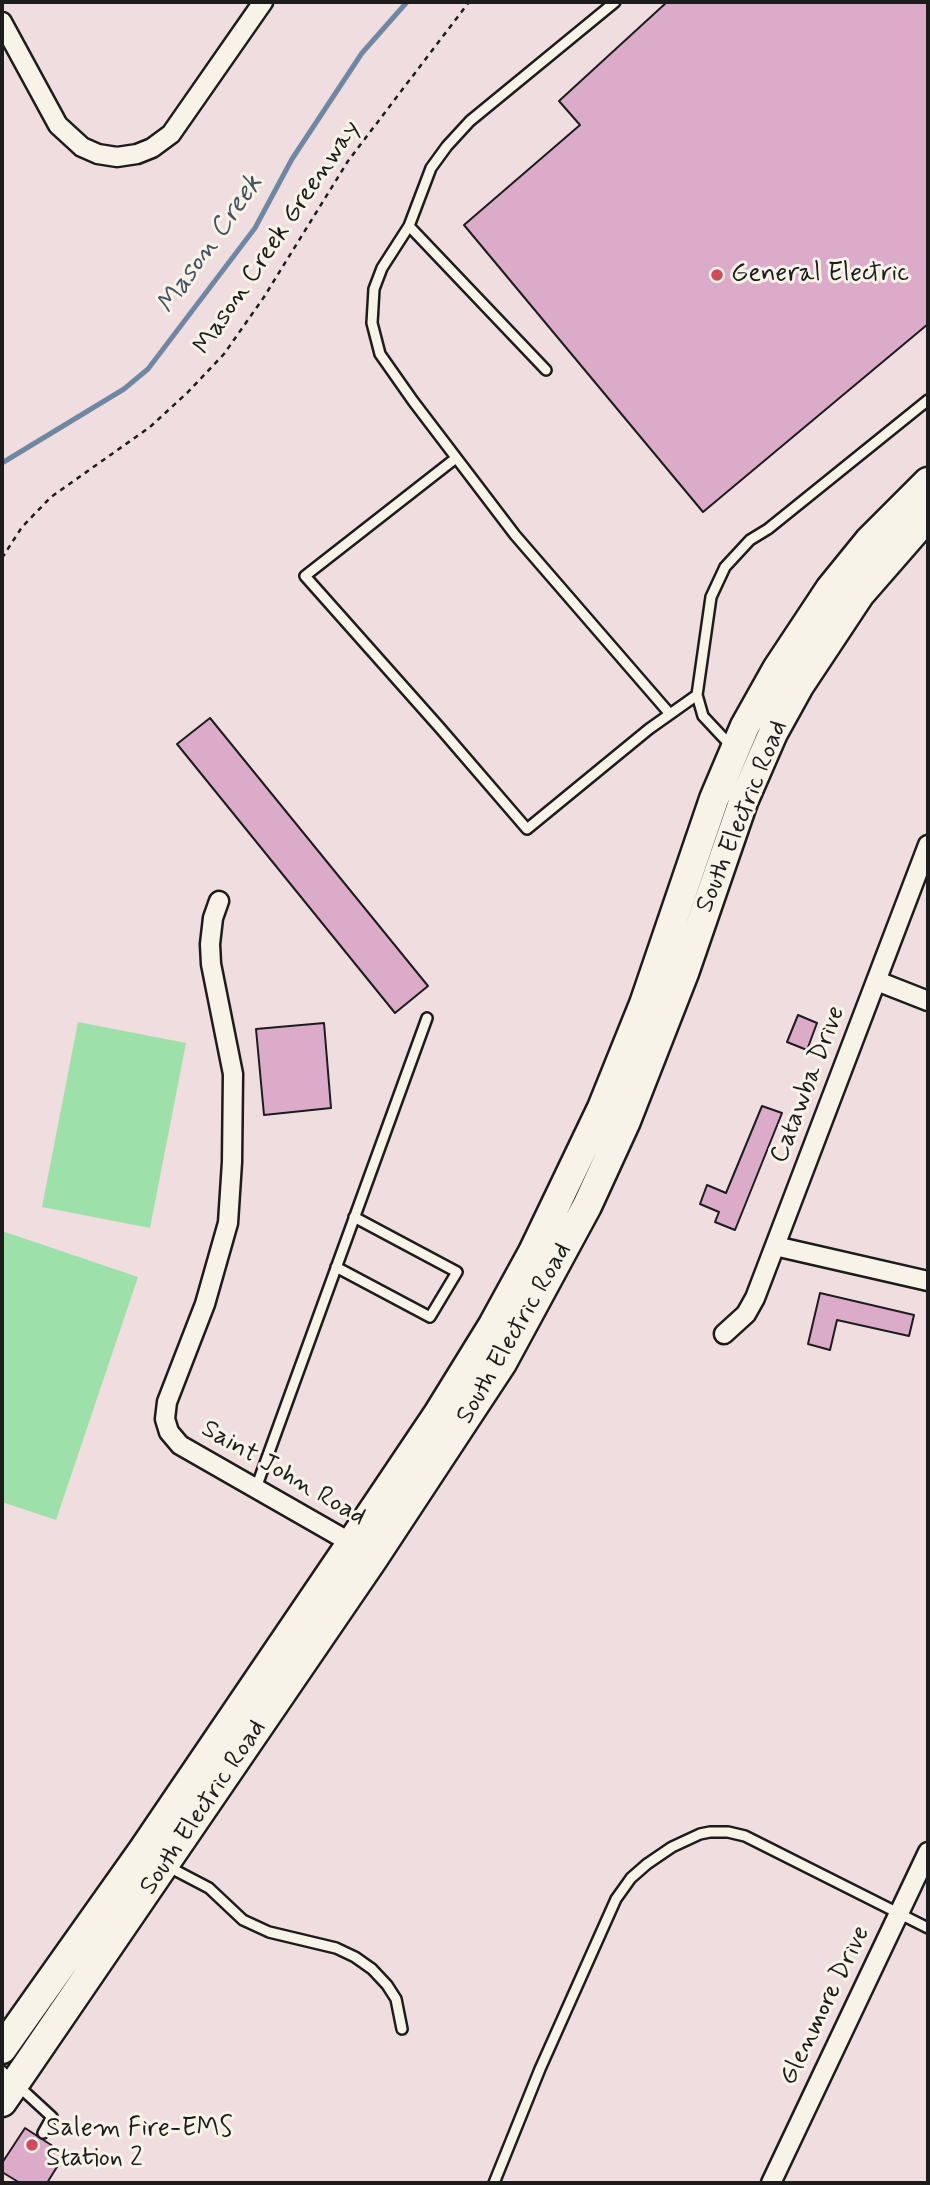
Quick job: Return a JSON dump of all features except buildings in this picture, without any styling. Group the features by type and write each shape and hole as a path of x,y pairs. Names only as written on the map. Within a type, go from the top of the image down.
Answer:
{"main road":[{"name":"South Electric Road","path":"746,757 777,669 806,622 869,541 928,482"},
{"name":"South Electric Road","path":"6,2085 154,1858 363,1551 438,1414 493,1325 533,1252 602,1108 644,1004 714,799 799,686 860,594 928,516"},
{"name":"South Electric Road","path":"2,2049 154,1858"}],"street":[{"path":"2,22 58,125 82,147 98,154 117,156 137,154 152,148 171,134 263,2"},
{"name":"Catawba Drive","path":"724,1334 746,1314 755,1298 928,845"},
{"name":"Saint John Road","path":"219,901 213,918 211,964 233,1074 228,1223 205,1304 167,1402 165,1419 169,1432 180,1445 363,1551"},
{"path":"877,981 928,1001"},
{"path":"775,1246 928,1281"},
{"name":"Glenmore Drive","path":"771,2183 928,1852"}],"lane":[{"path":"615,2 470,121 447,146 431,168 410,226 382,268 374,289 372,323 380,354 456,458 515,535 670,714"},
{"path":"410,226 545,370"},
{"path":"746,757 703,716 696,695 711,597 725,567 735,554 928,400"},
{"path":"456,458 305,576 527,829 696,695"},
{"path":"256,1488 426,1018"},
{"path":"336,1267 430,1317 457,1272 354,1217"},
{"path":"494,2183 540,2069 616,1899 631,1878 672,1847 700,1834 728,1832 745,1836 928,1928"},
{"path":"154,1858 209,1888 243,1920 269,1932 336,1948 355,1957 372,1969 387,1985 396,1999 402,2029"},
{"path":"6,2085 52,2117 43,2133"}],"path":[{"name":"Mason Creek Greenway","path":"2,558 22,527 51,498 150,427 188,392 223,354 264,298 348,161 469,2"}],"green space":[{"path":"78,1022 186,1043 150,1228 42,1207"},
{"path":"2,1231 138,1277 56,1520 2,1502"}],"waterway":[{"name":"Mason Creek","path":"2,463 124,389 148,369 255,228 292,159 362,53 407,2"}],"place":[{"name":"General Electric","path":"717,275"},
{"name":"Salem Fire-EMS Station 2","path":"32,2145"}]}
